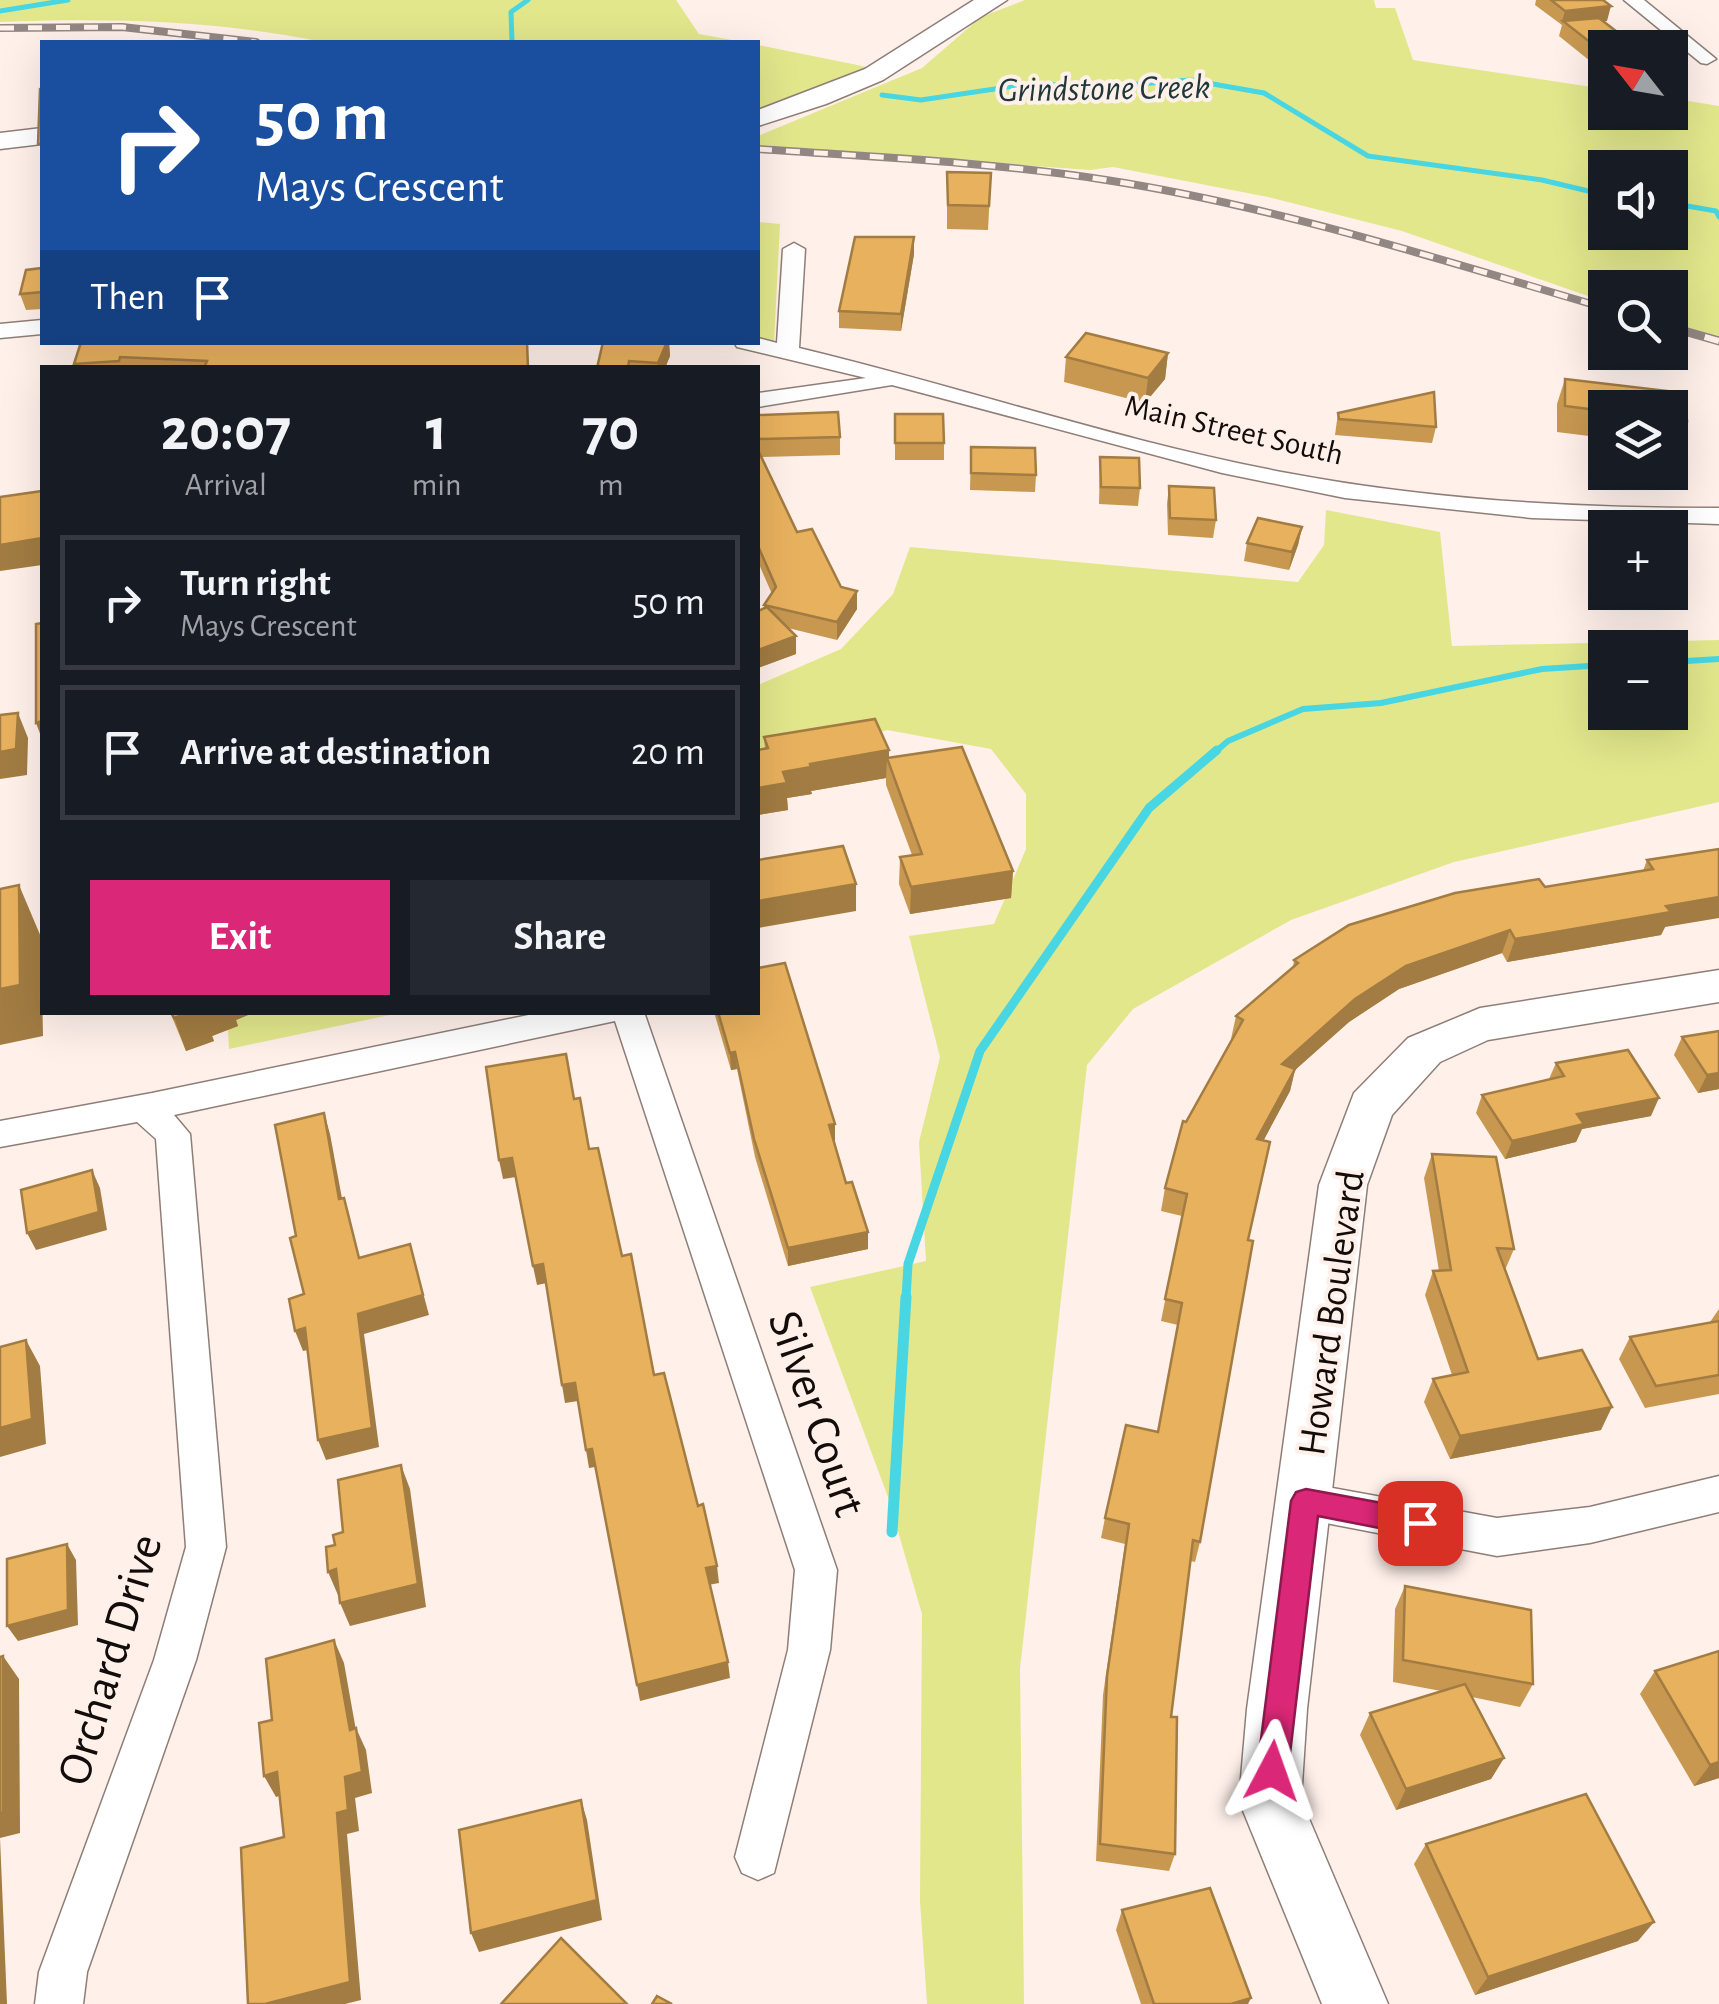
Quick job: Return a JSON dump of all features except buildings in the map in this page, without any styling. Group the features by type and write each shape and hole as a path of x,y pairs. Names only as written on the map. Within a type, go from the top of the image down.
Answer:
{"street":[{"path":"760,117 863,80 911,55 968,12 995,0"},
{"path":"1632,0 1707,59"},
{"path":"0,141 40,136"},
{"path":"788,352 794,249"},
{"path":"0,331 40,327"},
{"name":"Main Street South","path":"758,345 1224,467 1346,490 1543,513 1719,516"},
{"path":"760,400 901,380"},
{"name":"Howard Boulevard","path":"1355,2004 1270,1802 1277,1710 1344,1185 1371,1106 1424,1050 1480,1025 1719,986"},
{"path":"0,1134 147,1110 431,1046 591,1015"},
{"name":"Silver Court","path":"629,1015 816,1570 809,1650 758,1857"},
{"name":"Orchard Drive","path":"60,2004 63,1972 175,1660 206,1547 174,1134 147,1110"},
{"path":"1306,1501 1497,1537 1590,1525 1719,1494"}],"green space":[{"path":"0,0 676,0 699,34 732,40 311,40 162,22 0,22"},
{"path":"1025,0 1374,0 1376,8 1395,8 1413,60 1588,86 1588,130 1688,130 1688,101 1719,106 1719,336 1688,328 1688,270 1588,270 1588,296 1402,231 1268,197 1113,167 1090,170 760,147 760,135 922,68 981,17"},
{"path":"760,45 867,67 760,112"},
{"path":"760,222 780,224 774,343 760,340"},
{"path":"1326,510 1440,532 1452,646 1588,643 1588,730 1688,730 1688,641 1719,640 1719,802 1454,862 1291,920 1133,1009 1087,1065 1020,1669 1024,2004 927,2004 920,1901 922,1614 888,1497 810,1287 926,1261 919,1142 940,1057 909,936 994,924 1026,849 1026,794 991,749 887,730 760,771 760,684 841,649 893,594 910,547 1298,582 1324,545"},
{"path":"227,1015 390,1015 229,1049"}],"waterway":[{"name":"Grindstone Creek","path":"0,11 68,0"},
{"name":"Grindstone Creek","path":"512,40 511,12 528,0"},
{"name":"Grindstone Creek","path":"882,95 921,100 1034,83 1089,88 1190,80 1264,93 1368,156 1542,180 1588,191"},
{"name":"Grindstone Creek","path":"1688,206 1716,211 1719,217"},
{"path":"1688,661 1719,659"},
{"path":"1214,753 1228,741 1303,709 1381,703 1542,669 1588,666"},
{"path":"906,1299 908,1264 980,1051 1149,808 1217,750"},
{"path":"892,1532 906,1297"}],"railway":[{"path":"0,28 122,27 238,40"},
{"path":"760,149 1019,169 1169,191 1357,236 1588,303"},
{"path":"1688,332 1719,341"}],"route":[{"path":"1272,1771 1306,1501 1420,1523"}]}
